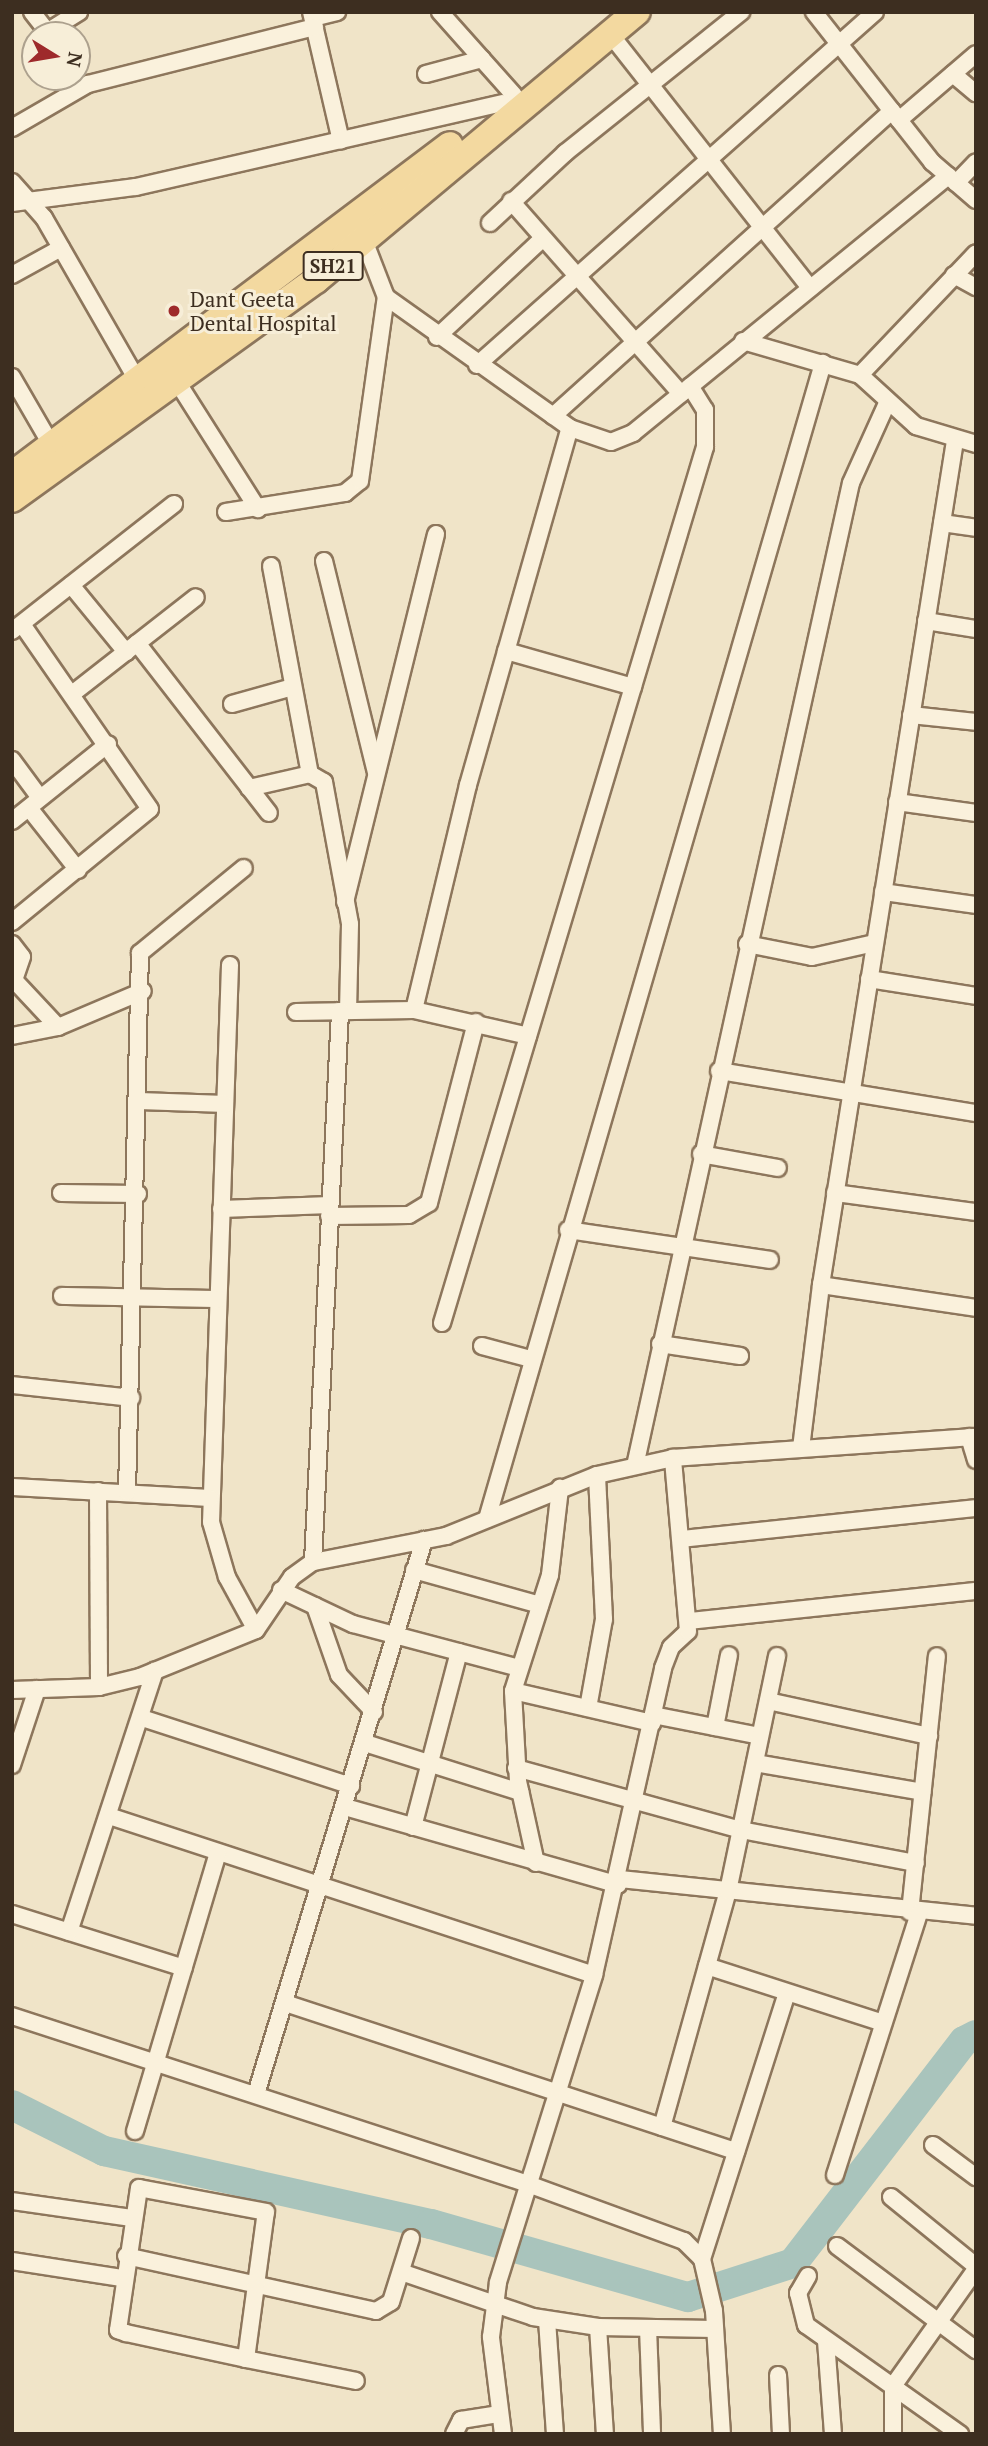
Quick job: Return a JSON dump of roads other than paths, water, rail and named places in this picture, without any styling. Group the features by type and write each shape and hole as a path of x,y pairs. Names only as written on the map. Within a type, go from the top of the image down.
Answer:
{"main road":[{"name":"SH21","path":"12,499 364,240 509,99 611,23 637,12"},
{"name":"SH21","path":"12,475 449,157 611,23"}],"street":[{"path":"91,83 337,12"},
{"path":"12,203 136,187 341,141 509,99 482,59 440,12"},
{"path":"490,223 511,201 741,12"},
{"path":"814,12 896,116 952,179 976,200"},
{"path":"477,365 875,12"},
{"path":"313,19 341,141"},
{"path":"611,23 650,85 810,288"},
{"path":"553,416 633,340 762,227 976,54"},
{"path":"426,74 482,59"},
{"path":"953,74 976,93"},
{"path":"12,128 76,91"},
{"path":"386,297 437,337 570,428 611,442 685,390 810,288 976,162"},
{"path":"12,182 32,201 139,383"},
{"path":"442,1323 705,447 705,411 633,340 511,201"},
{"path":"437,337 543,238"},
{"path":"226,512 345,493 360,481 386,297 364,240"},
{"path":"12,275 61,248"},
{"path":"860,375 976,253"},
{"path":"954,275 976,287"},
{"path":"743,341 860,375 916,426 955,441 976,444"},
{"path":"487,1519 568,1230 823,363"},
{"path":"12,377 52,446"},
{"path":"176,380 258,509"},
{"path":"635,1466 680,1247 851,483 888,401"},
{"path":"414,1010 506,651 570,428"},
{"path":"801,1448 835,1193 955,441"},
{"path":"12,922 150,809 72,694 17,628 174,504"},
{"path":"942,523 976,528"},
{"path":"345,902 436,534"},
{"path":"324,561 377,776"},
{"path":"271,566 310,775"},
{"path":"71,585 131,648 269,813"},
{"path":"72,694 196,597"},
{"path":"926,621 976,629"},
{"path":"506,651 633,687"},
{"path":"232,704 293,687"},
{"path":"911,715 976,722"},
{"path":"12,821 108,744"},
{"path":"12,760 35,803 78,870"},
{"path":"249,788 310,775 324,782 345,902 344,1011 330,1211 313,1562"},
{"path":"897,802 976,813"},
{"path":"127,1492 136,1297 144,945 244,868"},
{"path":"883,892 976,905"},
{"path":"747,944 812,957 874,943"},
{"path":"12,944 22,957 14,980 58,1027"},
{"path":"230,965 211,1499 216,1550 256,1630"},
{"path":"869,979 976,996"},
{"path":"12,1036 58,1027 143,991"},
{"path":"296,1012 414,1010 528,1036"},
{"path":"221,1209 409,1215 429,1203 476,1022"},
{"path":"719,1071 976,1113"},
{"path":"140,1101 225,1104"},
{"path":"701,1154 778,1168"},
{"path":"61,1193 138,1195"},
{"path":"835,1193 976,1212"},
{"path":"568,1230 770,1260"},
{"path":"821,1285 976,1308"},
{"path":"62,1296 218,1299"},
{"path":"660,1344 740,1356"},
{"path":"482,1346 531,1359"},
{"path":"12,1385 131,1398"},
{"path":"12,1690 99,1687 155,1671 256,1630 281,1590 313,1562 424,1540 487,1519 597,1475 673,1458 972,1437 976,1460"},
{"path":"503,2434 494,2304 498,2282 594,1975 619,1882 667,1656 689,1621 673,1458"},
{"path":"588,1708 604,1619 597,1475"},
{"path":"12,1487 211,1499"},
{"path":"536,1863 516,1768 513,1691 516,1667 540,1605 560,1488"},
{"path":"98,1491 99,1687"},
{"path":"681,1539 976,1508"},
{"path":"256,2094 365,1743 394,1634 424,1540"},
{"path":"414,1570 540,1605"},
{"path":"281,1590 315,1606 394,1634 516,1667"},
{"path":"689,1621 976,1591"},
{"path":"315,1606 339,1675 374,1713"},
{"path":"413,1826 459,1652"},
{"path":"715,1727 729,1655"},
{"path":"662,2127 728,1891 776,1656"},
{"path":"835,2175 915,1912 916,1863 937,1656"},
{"path":"69,1932 142,1718 155,1671"},
{"path":"12,1765 37,1689"},
{"path":"513,1691 588,1708 760,1736"},
{"path":"768,1701 929,1736"},
{"path":"142,1718 351,1786"},
{"path":"365,1743 520,1792"},
{"path":"755,1763 923,1792"},
{"path":"516,1768 741,1830 916,1863"},
{"path":"345,1807 536,1863 619,1882 976,1916"},
{"path":"108,1816 594,1975"},
{"path":"135,2132 218,1853"},
{"path":"12,1914 184,1968"},
{"path":"707,1966 883,2024"},
{"path":"722,2434 714,2311 702,2259 787,1993"},
{"path":"285,2003 736,2151"},
{"path":"12,2016 155,2065 256,2094 528,2184 684,2242 702,2259"},
{"path":"933,2145 976,2177"},
{"path":"246,2358 269,2220 261,2208 145,2187 135,2193 122,2278 118,2330 246,2358 356,2381"},
{"path":"891,2197 976,2268 893,2386 893,2434"},
{"path":"12,2201 131,2218"},
{"path":"126,2256 376,2311 391,2302 411,2238"},
{"path":"837,2246 936,2323 976,2350"},
{"path":"12,2262 122,2278"},
{"path":"401,2272 547,2320 598,2327 715,2329"},
{"path":"808,2276 798,2293 800,2311 826,2341 960,2434"},
{"path":"547,2320 555,2434"},
{"path":"598,2327 605,2434"},
{"path":"648,2328 652,2434"},
{"path":"826,2341 833,2434"},
{"path":"778,2375 781,2434"},
{"path":"454,2434 461,2420 500,2414"}],"waterway":[{"path":"12,2105 104,2151 431,2224 688,2297 793,2263 964,2041 976,2035"}],"place":[{"name":"Dant Geeta Dental Hospital","path":"174,311"}]}
